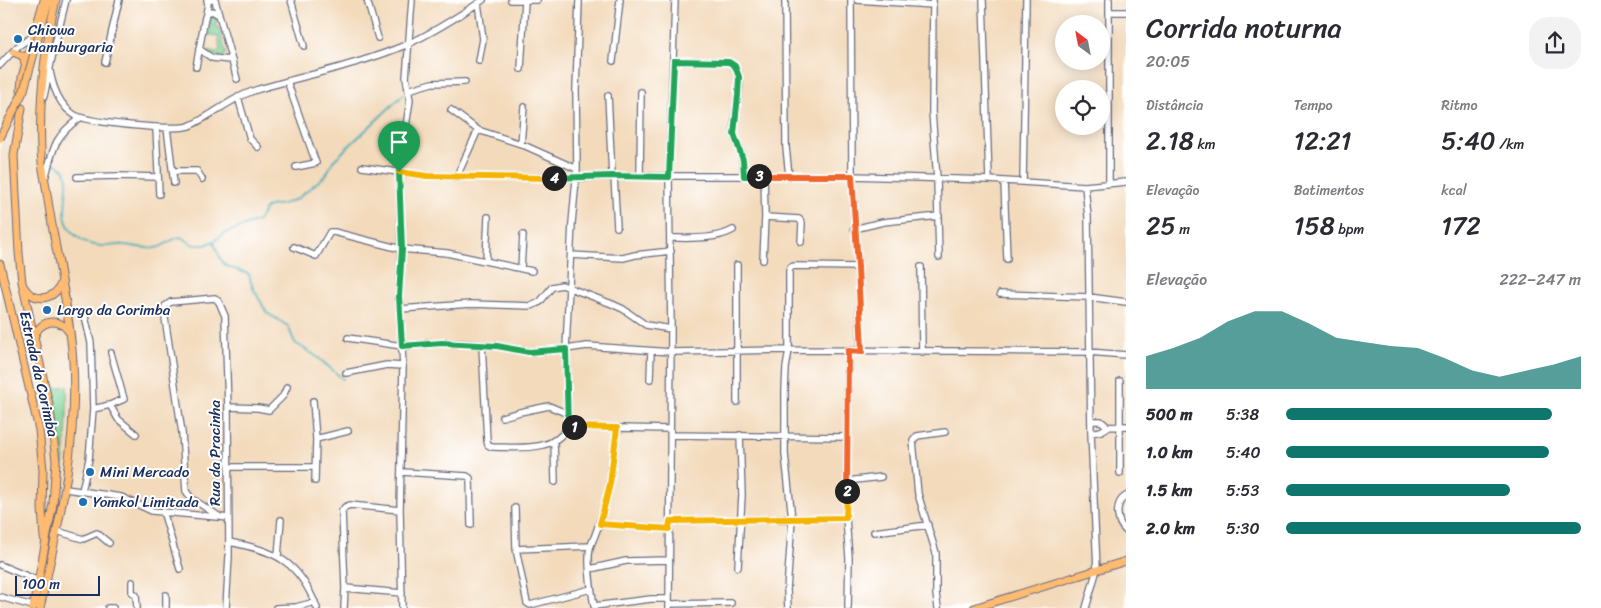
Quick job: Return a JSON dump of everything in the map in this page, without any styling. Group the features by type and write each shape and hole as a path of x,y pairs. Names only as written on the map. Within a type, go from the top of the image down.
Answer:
{"main road":[{"path":"21,90 22,77 44,0"},
{"path":"0,138 24,90 49,0"},
{"path":"22,282 28,294 37,298 44,298 53,295 61,282 40,150 46,46 56,0"},
{"path":"13,52 23,56 26,66"},
{"name":"Estrada da Corimba","path":"22,108 14,155 19,253 22,282 50,409 56,452 56,485 36,607"},
{"name":"Estrada da Corimba","path":"0,264 39,430 43,470 42,509 45,551"},
{"name":"Estrada da Corimba","path":"36,607 57,531 66,489 73,427 74,384 70,337 61,275"},
{"path":"35,343 35,334 38,329 51,321 62,324 67,328 70,337"},
{"path":"974,608 1126,560"}],"street":[{"path":"41,111 66,0"},
{"path":"105,62 119,0"},
{"path":"196,67 208,4 207,0 215,0 230,60 237,79"},
{"path":"292,0 304,46"},
{"path":"366,0 378,38"},
{"path":"402,608 400,510 403,366 400,309 402,249 399,172 408,110 406,78 412,0"},
{"path":"511,0 536,0"},
{"path":"521,69 525,0"},
{"path":"482,345 488,445 492,447 531,447 548,444 565,432 568,428 566,349 577,169 576,90 579,0"},
{"path":"612,61 620,0"},
{"path":"669,604 671,251 669,177 675,0"},
{"path":"785,0 786,147 789,176"},
{"path":"851,0 852,176 862,352"},
{"path":"857,0 933,2 932,112 939,216 939,257"},
{"path":"983,0 989,180"},
{"path":"1023,182 1026,0"},
{"path":"1109,0 1109,183"},
{"path":"46,46 54,87 59,98 73,114 80,118 167,128 188,126 238,97 254,90 409,44 448,22 477,2 483,39 479,61"},
{"path":"205,17 207,13 212,11 218,15"},
{"path":"1109,12 1126,12"},
{"path":"0,65 22,43 33,36"},
{"path":"199,49 212,58 230,60"},
{"path":"0,58 13,52"},
{"path":"674,61 729,62 735,66 739,77 739,85 734,134 743,160 744,176"},
{"path":"286,81 316,163 296,167"},
{"path":"408,90 432,83 465,82"},
{"path":"640,176 641,92"},
{"path":"608,96 617,227"},
{"path":"238,97 250,139 258,147"},
{"path":"521,144 524,107"},
{"path":"451,110 478,130 521,144 577,169"},
{"path":"45,180 60,134 80,118"},
{"path":"156,127 159,194"},
{"path":"167,128 174,183"},
{"path":"457,176 478,130"},
{"path":"362,167 427,176 576,178 613,176 852,176 989,180 1085,186 1126,182"},
{"path":"173,171 198,171 202,179"},
{"path":"763,260 764,176"},
{"path":"77,177 158,177"},
{"path":"1004,181 1007,259"},
{"path":"1085,186 1088,217 1091,433 1097,569 1086,608"},
{"path":"854,230 883,222 939,216"},
{"path":"486,260 488,217"},
{"path":"765,217 799,219 802,223 801,242"},
{"path":"670,238 711,236 733,230"},
{"path":"294,247 316,256 331,232 402,249 447,253 532,270"},
{"path":"521,268 523,235"},
{"path":"571,255 618,258 671,251"},
{"path":"737,265 737,402"},
{"path":"788,608 787,590 792,519 785,437 785,390 789,350 788,277 791,267 858,267"},
{"path":"921,267 922,352"},
{"path":"400,309 471,304 531,306 537,304 552,287 562,285 618,307 646,325 671,329"},
{"path":"1000,294 1089,297 1126,302"},
{"name":"Rua da Pracinha","path":"220,517 191,498 186,491 182,433 164,311 165,306 171,302 217,299 225,316 229,542 226,608"},
{"path":"82,491 89,459 93,409 91,343 84,312"},
{"path":"348,338 402,346 442,343 482,345 529,352 587,346 671,352 789,350 862,352 1089,352 1126,355"},
{"path":"650,351 650,380"},
{"path":"848,351 846,518 849,558 848,608"},
{"path":"93,409 122,400 124,396 111,353"},
{"path":"346,373 387,365 403,366"},
{"path":"1120,381 1123,426 1120,474"},
{"path":"228,407 269,410 283,396 287,387"},
{"path":"313,401 316,440 314,481"},
{"path":"110,405 118,419 136,434"},
{"path":"502,417 549,406 568,414"},
{"path":"1091,421 1101,421 1108,427"},
{"path":"1091,433 1108,427 1123,426"},
{"path":"568,428 617,428 785,437 847,437"},
{"path":"617,428 610,484 600,524 590,546 591,589 594,606 651,599 669,604 731,603"},
{"path":"316,440 348,430"},
{"path":"938,608 936,553 918,494 913,440 917,436 945,432"},
{"path":"738,567 742,467 740,435"},
{"path":"554,440 555,482"},
{"path":"228,467 315,466"},
{"path":"402,472 467,476 470,478 471,525"},
{"path":"847,481 881,477"},
{"path":"66,489 121,497 145,509 228,518"},
{"path":"1126,496 1118,504 1121,526 1126,531"},
{"path":"344,608 342,511 350,505 400,510"},
{"path":"515,508 516,550 526,601 530,605 591,589"},
{"path":"163,511 180,569"},
{"path":"670,521 846,518"},
{"path":"278,556 280,520"},
{"path":"600,524 669,529"},
{"path":"874,532 928,525"},
{"path":"57,531 83,539 97,533 109,543"},
{"path":"229,542 250,546 278,556 303,578 316,605 276,608"},
{"path":"516,550 590,546"},
{"path":"590,569 626,561 669,560"},
{"path":"0,565 39,581"},
{"path":"132,582 132,592 136,595 137,608"},
{"path":"345,588 402,593"},
{"path":"166,594 166,608"},
{"path":"0,597 36,607"},
{"path":"108,608 113,608"}],"green space":[{"path":"211,15 216,17 216,27 219,27 226,53 224,57 212,55 206,50 218,52 220,50 218,36 209,35 211,25 208,18"},
{"path":"67,386 66,443 52,537 59,488 60,463 51,389"}],"waterway":[{"path":"54,163 65,170 67,177 65,214 68,226 76,236 87,243 100,246 123,245 156,248 181,237 194,245 205,245 225,233 258,221 266,208 297,199 326,175 333,161 404,94"},
{"path":"214,242 222,262 229,267 249,274 252,286 267,313 288,326 295,343 316,356 343,379"}],"place":[{"name":"Chiowa Hamburgaria","path":"18,39"},
{"name":"Largo da Corimba","path":"47,310"},
{"name":"Mini Mercado","path":"90,472"},
{"name":"Yomkol Limitada","path":"83,502"}],"route":[{"path":"712,60 733,64 738,71 739,77 734,134 743,160 744,176 852,176 862,352 848,351 846,518 670,521 669,529 600,524 610,484 617,428 568,428 566,349 529,352 497,346 461,343 402,346 399,296 402,249 399,172 427,176 669,177 674,61 712,60"}]}
